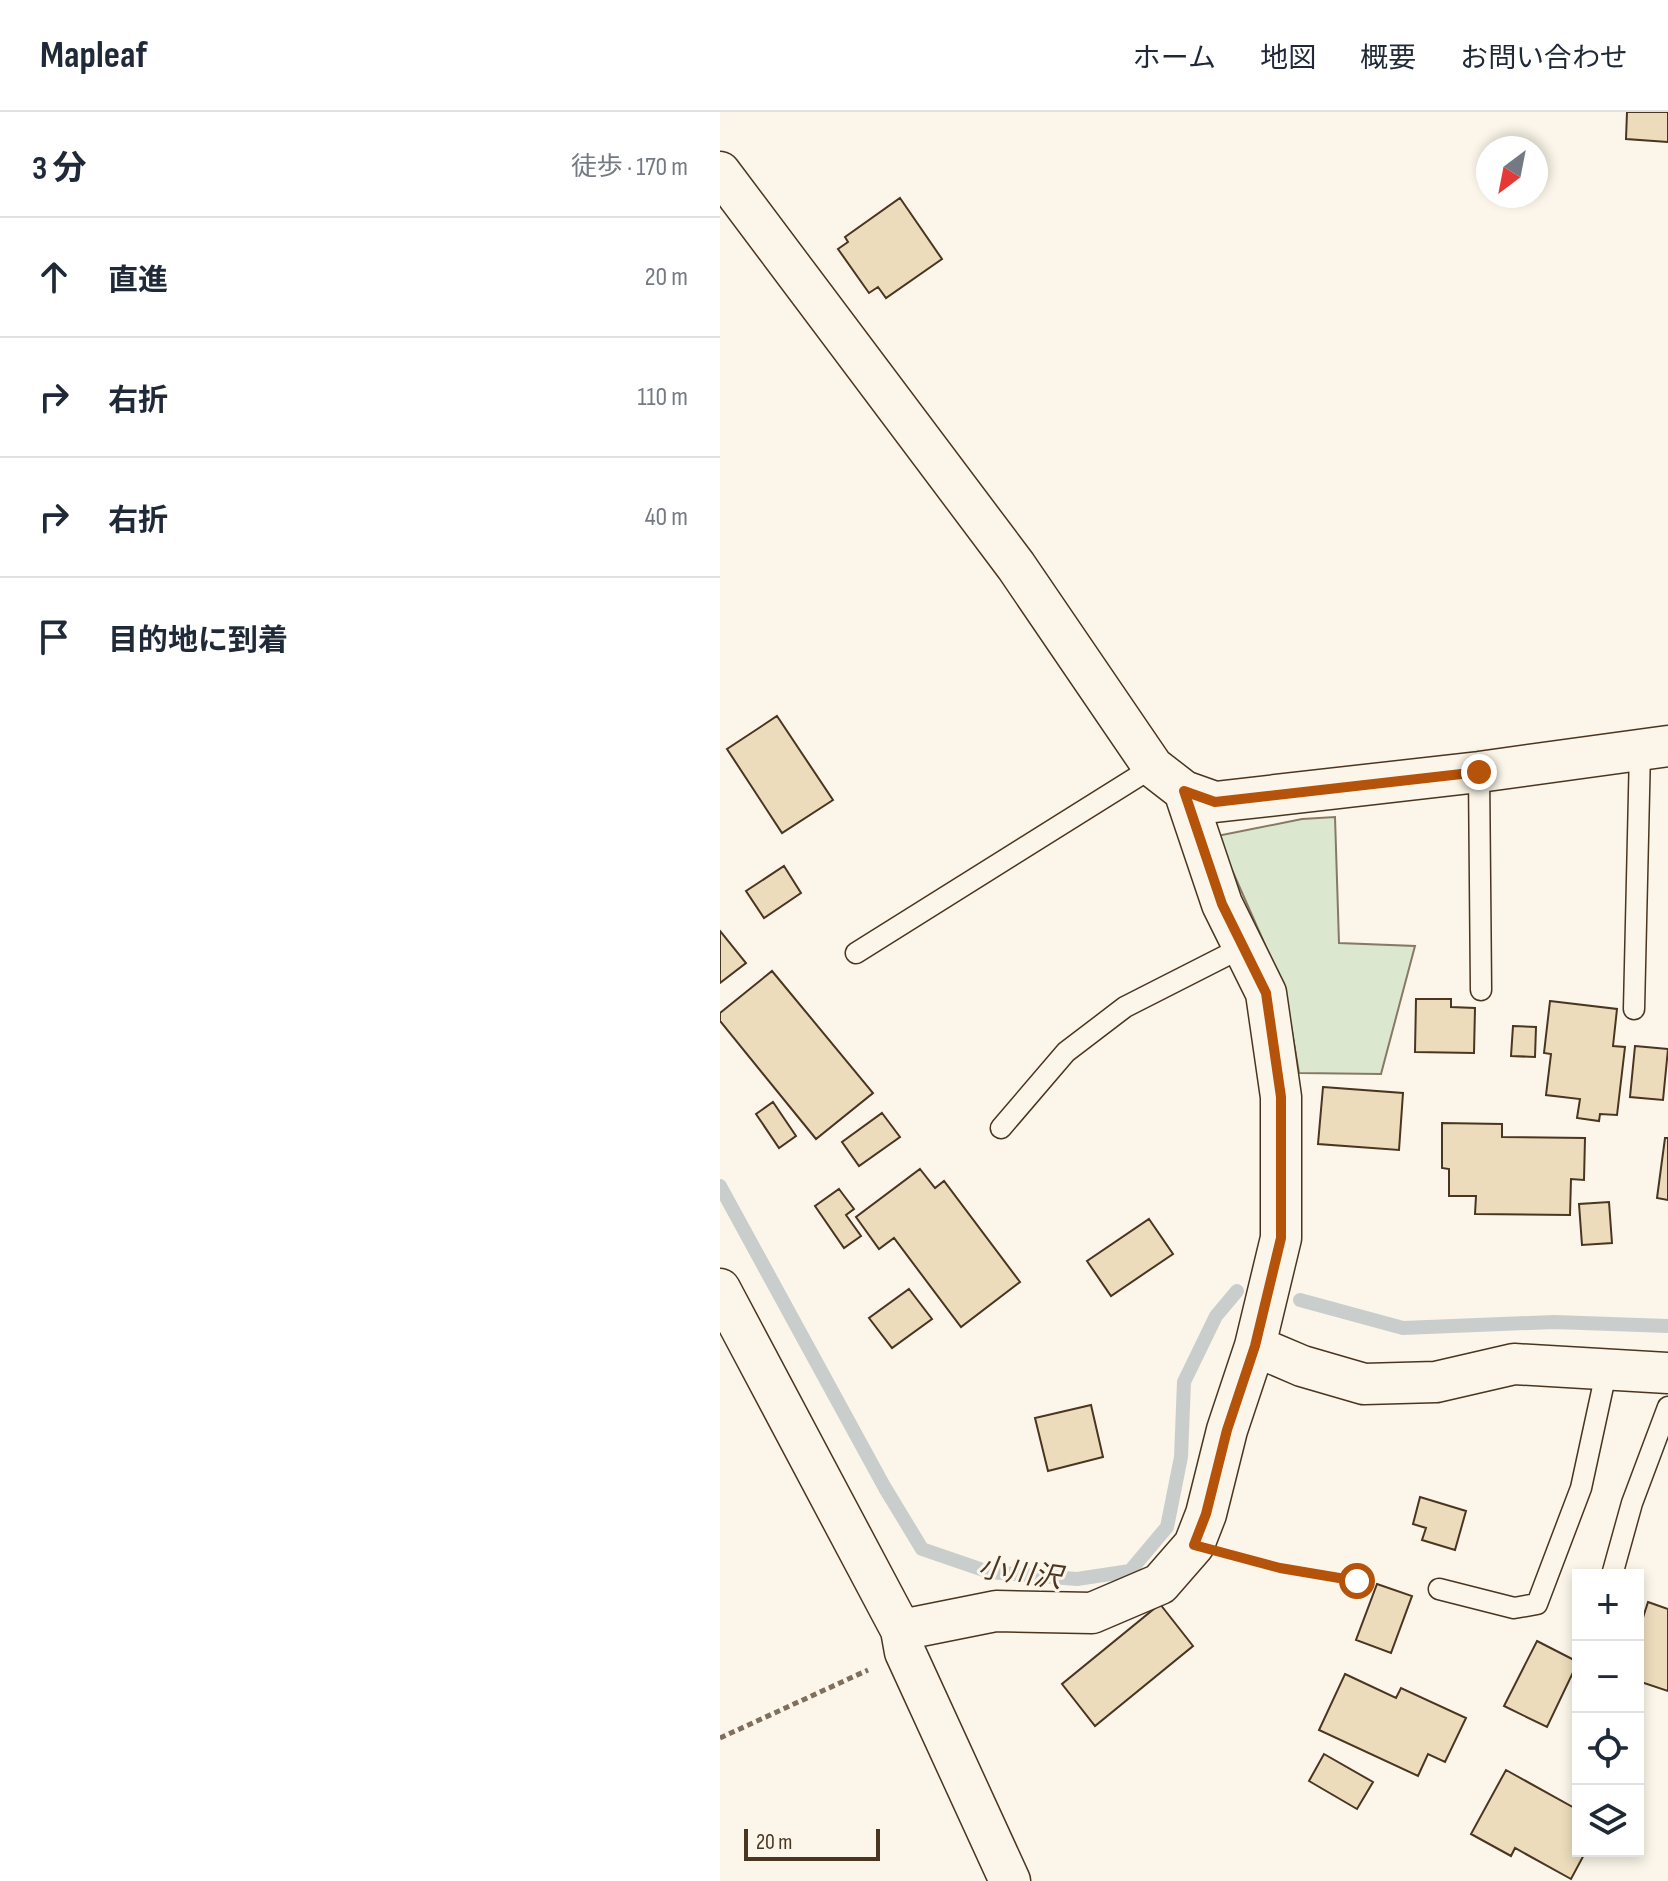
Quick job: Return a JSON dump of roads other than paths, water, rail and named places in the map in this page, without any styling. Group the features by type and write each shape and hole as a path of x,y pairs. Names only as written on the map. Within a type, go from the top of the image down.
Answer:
{"street":[{"path":"720,172 1016,566 1153,767 1184,791 1215,802 1479,772 1654,748"},
{"path":"903,1641 996,1611 1092,1613 1160,1584 1194,1545 1206,1514 1227,1430 1255,1346 1281,1238 1281,1097 1266,993 1222,904 1184,791"},
{"path":"720,1289 903,1641 1010,1881"},
{"path":"1255,1346 1302,1366 1364,1384 1436,1382 1514,1364 1668,1373"}],"lane":[{"path":"1634,1009 1654,748"},
{"path":"856,953 1153,767"},
{"path":"1479,772 1481,990"},
{"path":"1001,1128 1066,1052 1125,1007 1243,947"},
{"path":"1439,1589 1514,1608 1537,1604 1581,1488 1607,1368"},
{"path":"1614,1569 1632,1503 1668,1407"}],"waterway":[{"name":"小川沢","path":"720,1186 885,1488 922,1549 989,1572 1077,1579 1130,1571 1167,1527 1181,1457 1184,1382 1216,1316 1237,1291"},
{"name":"小川沢","path":"1300,1300 1403,1328 1554,1322 1668,1326"}]}
